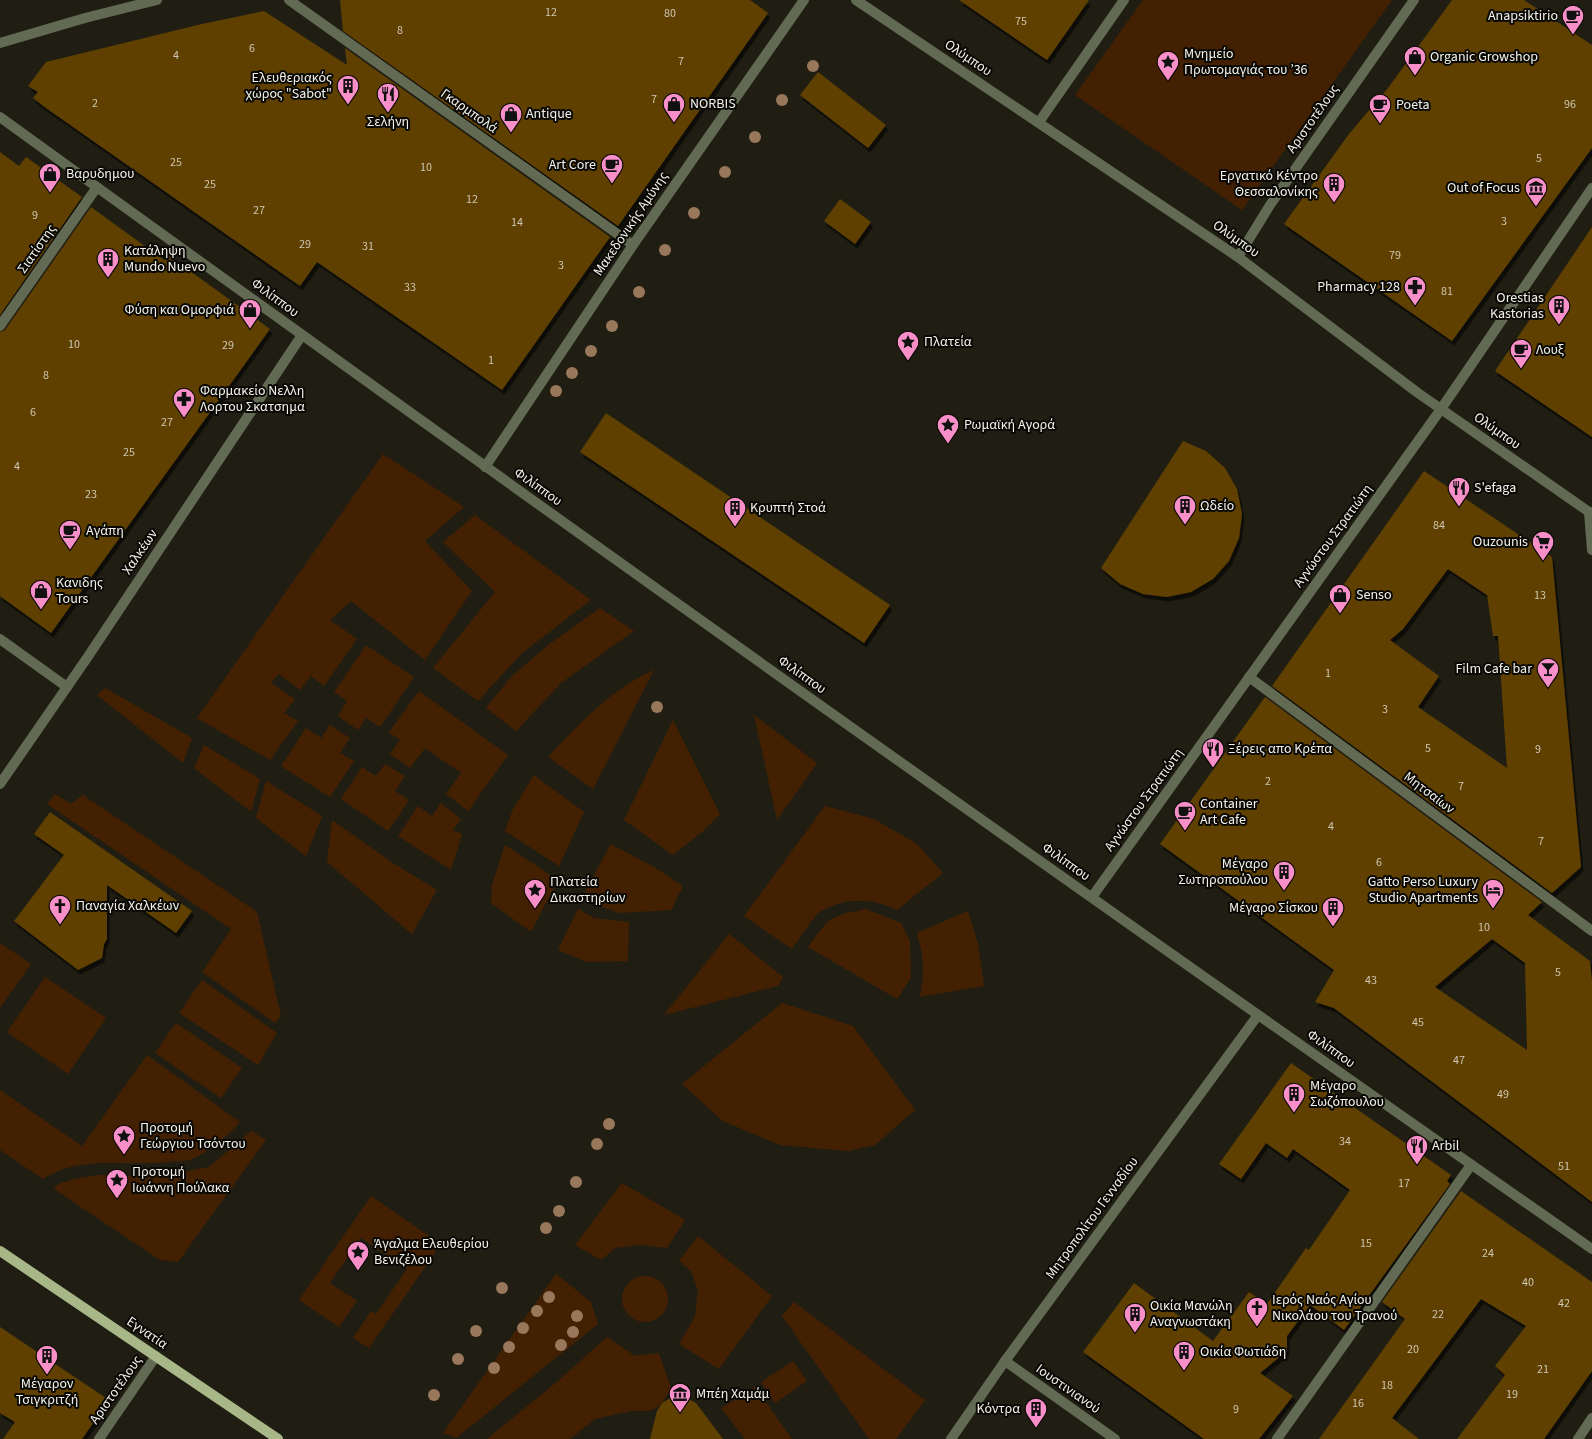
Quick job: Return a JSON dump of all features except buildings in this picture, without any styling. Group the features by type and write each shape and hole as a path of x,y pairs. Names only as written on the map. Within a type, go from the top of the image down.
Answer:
{"main road":[{"name":"Εγνατία","path":"0,1251 278,1439"}],"street":[{"path":"0,43 85,18 157,0"},
{"name":"Γκαρμπολά","path":"289,0 633,245"},
{"name":"Μακεδονικής Αμύνης","path":"485,467 633,245 804,0"},
{"name":"Ολύμπου","path":"856,0 1238,257 1441,409 1591,513"},
{"path":"1039,122 1124,0"},
{"name":"Αριστοτέλους","path":"1238,257 1270,205 1414,0"},
{"name":"Φιλίππου","path":"0,117 485,467 1258,1015 1592,1249"},
{"name":"Σιατίστης","path":"0,326 98,187"},
{"name":"Αγνώστου Στρατιώτη","path":"1092,897 1441,409 1592,188"},
{"name":"Χαλκέων","path":"0,784 67,687 302,335"},
{"path":"1591,513 1592,550"},
{"path":"0,639 67,687"},
{"name":"Μητσαίων","path":"1249,677 1592,931"},
{"name":"Μητροπολίτου Γενναδίου","path":"950,1439 1005,1361 1258,1015"},
{"path":"1277,1439 1471,1165"},
{"name":"Αριστοτέλους","path":"99,1439 156,1356"},
{"name":"Ιουστινιανού","path":"1005,1361 1115,1439"},
{"path":"1578,1439 1592,1418"}],"shaded area":[{"path":"1143,0 1392,0 1242,210 1075,95"},
{"path":"383,454 464,507 425,541 472,591 425,660 351,601 330,620 357,639 324,686 311,676 300,690 279,674 271,683 295,699 284,713 298,721 270,760 197,718"},
{"path":"475,515 591,600 522,653 478,701 433,668 495,592 443,542"},
{"path":"600,608 634,631 561,683 516,731 486,708 510,678 548,645"},
{"path":"366,645 414,677 380,727 366,718 358,730 338,716 347,701 334,692"},
{"path":"654,670 593,789 548,757 584,720 610,697 638,678"},
{"path":"105,688 192,738 183,763 97,695"},
{"path":"419,691 508,755 468,811 446,794 461,773 425,748 410,768 390,754 400,740 389,732"},
{"path":"754,715 817,763 777,820"},
{"path":"673,720 720,814 703,831 673,855 624,820"},
{"path":"330,725 350,738 340,753 354,761 330,797 281,766 306,728 321,738"},
{"path":"204,745 260,779 251,812 194,768"},
{"path":"385,764 405,776 395,791 409,800 388,831 341,799 362,767 376,776"},
{"path":"534,775 584,812 559,866 505,831 513,809"},
{"path":"266,781 322,816 306,856 256,818"},
{"path":"55,794 71,804 83,795 257,912 281,1016 275,1023 202,972 231,929 47,804"},
{"path":"441,803 461,819 453,830 462,834 451,870 398,836 418,806 432,816"},
{"path":"825,806 874,819 917,844 943,873 897,910 868,901 848,902 829,907 817,915 792,949 744,916"},
{"path":"332,820 393,863 437,890 412,934 327,862"},
{"path":"611,844 654,867 683,886 671,910 619,913 581,899"},
{"path":"505,845 558,880 531,932 491,903 492,885"},
{"path":"578,909 594,918 629,922 628,961 587,962 558,950"},
{"path":"866,909 901,923 910,941 911,978 897,999 808,947 821,929 831,919 844,914"},
{"path":"968,911 978,944 984,986 920,997 923,979 923,965 917,933"},
{"path":"729,934 783,977 778,986 664,1015"},
{"path":"0,943 31,964 0,1008"},
{"path":"45,977 106,1018 68,1074 7,1032"},
{"path":"202,980 277,1033 258,1065 179,1013"},
{"path":"782,1003 853,1026 915,1110 875,1145 848,1151 780,1145 723,1121 682,1084"},
{"path":"176,1023 242,1068 221,1098 155,1053"},
{"path":"147,1055 240,1122 217,1144 203,1154 189,1160 152,1163 88,1164 73,1166 58,1171 43,1179 0,1150 0,1090 82,1146"},
{"path":"251,1131 266,1140 178,1262 160,1260 54,1189 58,1184 74,1179 97,1175 159,1176 209,1167"},
{"path":"622,1183 685,1220 667,1248 640,1245 615,1248 601,1260 575,1245"},
{"path":"371,1196 441,1244 369,1348 353,1338 371,1311 376,1314 407,1269 361,1238 330,1283 357,1301 339,1327 299,1300"},
{"path":"698,1236 772,1296 719,1369 679,1344 695,1317 698,1290 691,1271 679,1261"},
{"path":"556,1274 591,1302 598,1324 456,1438 443,1433"},
{"path":"640,1276 650,1276 658,1280 664,1286 668,1294 668,1304 664,1312 658,1318 650,1322 640,1322 632,1318 626,1312 622,1304 622,1294 626,1286 632,1280"},
{"path":"794,1302 925,1400 896,1439 869,1439 782,1316"},
{"path":"607,1337 635,1356 659,1353 671,1388 663,1402 655,1409 647,1411 631,1411 595,1419 570,1439 487,1439 558,1381"},
{"path":"793,1361 807,1381 775,1403 761,1382"},
{"path":"755,1387 792,1439 745,1439 721,1408"}],"place":[{"name":"Anapsiktirio","path":"1573,36"},
{"name":"Organic Growshop","path":"1415,76"},
{"name":"Μνημείο Πρωτομαγιάς του ’36","path":"1168,82"},
{"name":"Ελευθεριακός χώρος \"Sabot\"","path":"348,106"},
{"name":"Σελήνη","path":"388,114"},
{"name":"NORBIS","path":"674,124"},
{"name":"Poeta","path":"1380,124"},
{"name":"Antique","path":"511,134"},
{"name":"Art Core","path":"612,184"},
{"name":"Βαρυδημου","path":"50,194"},
{"name":"Εργατικό Κέντρο Θεσσαλονίκης","path":"1334,204"},
{"name":"Out of Focus","path":"1536,208"},
{"name":"Κατάληψη Mundo Nuevo","path":"108,278"},
{"name":"Pharmacy 128","path":"1415,306"},
{"name":"Orestias Kastorias","path":"1559,326"},
{"name":"Φύση και Ομορφιά","path":"250,330"},
{"name":"Πλατεία","path":"908,362"},
{"name":"Λουξ","path":"1521,370"},
{"name":"Φαρμακείο Νελλη Λορτου Σκατσημα","path":"184,418"},
{"name":"Ρωμαϊκή Αγορά","path":"948,444"},
{"name":"S'efaga","path":"1459,508"},
{"name":"Ωδείο","path":"1185,526"},
{"name":"Κρυπτή Στοά","path":"735,528"},
{"name":"Αγάπη","path":"70,550"},
{"name":"Ouzounis","path":"1543,562"},
{"name":"Κανιδης Tours","path":"41,610"},
{"name":"Senso","path":"1340,614"},
{"name":"Film Cafe bar","path":"1548,688"},
{"name":"Ξέρεις απο Κρέπα","path":"1213,768"},
{"name":"Container Art Cafe","path":"1185,832"},
{"name":"Μέγαρο Σωτηροπούλου","path":"1284,892"},
{"name":"Πλατεία Δικαστηρίων","path":"535,910"},
{"name":"Gatto Perso Luxury Studio Apartments","path":"1493,910"},
{"name":"Παναγία Χαλκέων","path":"60,926"},
{"name":"Μέγαρο Σίσκου","path":"1333,928"},
{"name":"Μέγαρο Σωζόπουλου","path":"1294,1114"},
{"name":"Προτομή Γεώργιου Τσόντου","path":"124,1156"},
{"name":"Arbil","path":"1417,1166"},
{"name":"Προτομή Ιωάννη Πούλακα","path":"117,1200"},
{"name":"Άγαλμα Ελευθερίου Βενιζέλου","path":"358,1272"},
{"name":"Ιερός Ναός Αγίου Νικολάου του Τρανού","path":"1257,1328"},
{"name":"Οικία Μανώλη Αναγνωστάκη","path":"1135,1334"},
{"name":"Οικία Φωτιάδη","path":"1184,1372"},
{"name":"Μέγαρον Τσιγκριτζή","path":"47,1376"},
{"name":"Μπέη Χαμάμ","path":"680,1414"},
{"name":"Κόντρα","path":"1036,1428"}]}
